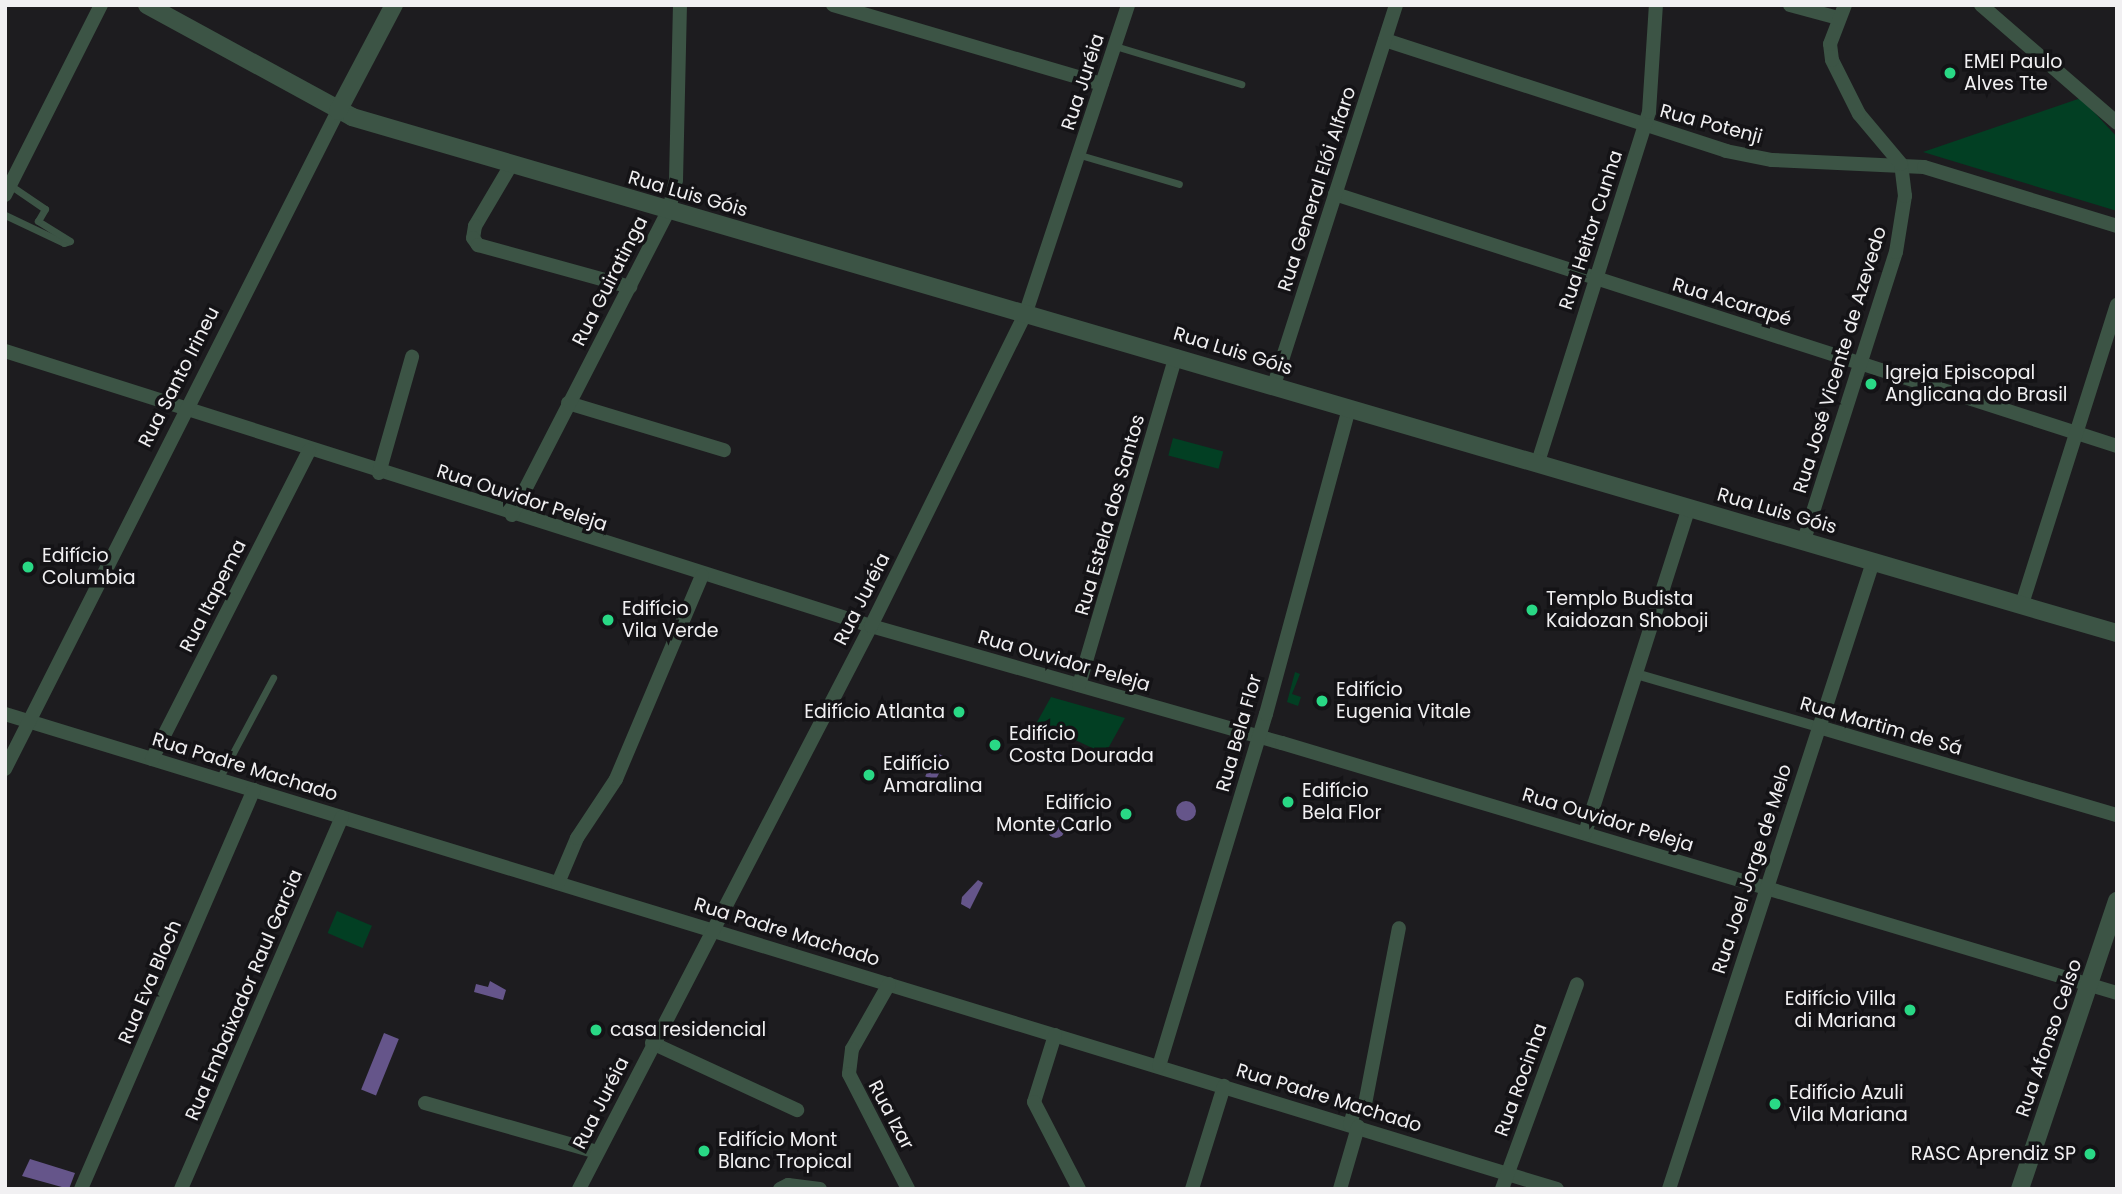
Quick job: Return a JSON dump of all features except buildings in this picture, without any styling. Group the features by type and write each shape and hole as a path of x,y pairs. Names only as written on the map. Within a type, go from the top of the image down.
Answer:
{"street":[{"path":"8,190 101,5"},
{"name":"Rua Luis Góis","path":"146,5 172,12 338,111 511,165 1026,312 2117,633"},
{"name":"Rua Santo Irineu","path":"5,769 26,721 394,5"},
{"name":"Rua Guiratinga","path":"512,515 669,210 676,180 680,5"},
{"path":"833,5 1102,84"},
{"name":"Rua Juréia","path":"579,1189 652,1043 870,626 1026,312 1128,5"},
{"name":"Rua General Elói Alfaro","path":"1274,385 1396,5"},
{"name":"Rua Heitor Cunha","path":"1538,462 1645,126 1656,5"},
{"path":"1790,5 1842,12 1830,44 1840,81 1859,114 1901,164"},
{"path":"1981,5 2117,123"},
{"name":"Rua Potenji","path":"1385,40 1645,126 1772,160 1901,164 2117,226"},
{"name":"Rua José Vicente de Azevedo","path":"1804,540 1903,219 1901,164"},
{"path":"511,165 475,226 473,238 478,245 630,287"},
{"name":"Rua Acarapé","path":"1335,194 2117,446"},
{"path":"2022,604 2117,305"},
{"name":"Rua Ouvidor Peleja","path":"5,351 309,451 702,575 1586,833 2117,993"},
{"name":"Rua Estela dos Santos","path":"1079,685 1176,356"},
{"path":"379,473 412,357"},
{"path":"568,403 724,450"},
{"name":"Rua Bela Flor","path":"1159,1066 1259,737 1349,408"},
{"name":"Rua Itapema","path":"152,759 309,451"},
{"path":"1586,833 1689,507"},
{"name":"Rua Joel Jorge de Melo","path":"1669,1189 1873,562"},
{"path":"558,883 577,838 616,779 702,575"},
{"name":"Rua Martim de Sá","path":"1636,674 2117,815"},
{"name":"Rua Padre Machado","path":"5,715 1557,1189"},
{"name":"Rua Eva Bloch","path":"81,1189 254,790"},
{"name":"Rua Embaixador Raul Garcia","path":"181,1189 342,817"},
{"name":"Rua Afonso Celso","path":"2020,1189 2117,901"},
{"path":"1340,1189 1354,1126 1355,1108 1365,1104 1399,928"},
{"name":"Rua Izar","path":"889,984 852,1049 849,1074 908,1189"},
{"name":"Rua Rocinha","path":"1502,1189 1577,984"},
{"path":"1055,1035 1034,1102 1079,1189"},
{"path":"652,1043 797,1110"},
{"path":"1192,1189 1224,1086"},
{"path":"425,1103 597,1152"},
{"path":"780,1189 788,1185 820,1189"}],"lane":[{"path":"1115,46 1241,84"},
{"path":"1080,155 1179,184"},
{"path":"5,215 64,243 70,241 38,221 45,209 8,190"},
{"path":"219,779 273,678"}],"green space":[{"path":"2081,98 2117,137 2117,211 1923,152"},
{"path":"1173,438 1223,451 1219,469 1168,455"},
{"path":"1295,672 1300,674 1292,694 1301,697 1298,706 1287,702"},
{"path":"1051,697 1125,718 1105,754 1037,722"},
{"path":"337,911 372,926 363,948 328,933"}],"shaded area":[{"path":"937,753 947,758 935,781 925,776"},
{"path":"1186,801 1193,804 1196,811 1193,818 1186,821 1179,818 1176,811 1179,804"},
{"path":"1056,820 1062,823 1065,829 1062,835 1056,838 1050,835 1047,829 1050,823"},
{"path":"978,880 983,883 970,909 961,904 962,897"},
{"path":"490,981 506,990 503,1000 474,992 476,984 488,987"},
{"path":"384,1033 399,1039 376,1096 361,1090"},
{"path":"30,1159 75,1173 69,1189 22,1176"}],"place":[{"name":"EMEI Paulo Alves Tte","path":"1950,73"},
{"name":"Igreja Episcopal Anglicana do Brasil","path":"1871,384"},
{"name":"Edifício Columbia","path":"28,567"},
{"name":"Templo Budista Kaidozan Shoboji","path":"1532,610"},
{"name":"Edifício Vila Verde","path":"608,620"},
{"name":"Edifício Eugenia Vitale","path":"1322,701"},
{"name":"Edifício Atlanta","path":"959,712"},
{"name":"Edifício Costa Dourada","path":"995,745"},
{"name":"Edifício Amaralina","path":"869,775"},
{"name":"Edifício Bela Flor","path":"1288,802"},
{"name":"Edifício Monte Carlo","path":"1126,814"},
{"name":"Edifício Villa di Mariana","path":"1910,1010"},
{"name":"casa residencial","path":"596,1030"},
{"name":"Edifício Azuli Vila Mariana","path":"1775,1104"},
{"name":"Edifício Mont Blanc Tropical","path":"704,1151"},
{"name":"RASC Aprendiz SP","path":"2090,1154"}]}
